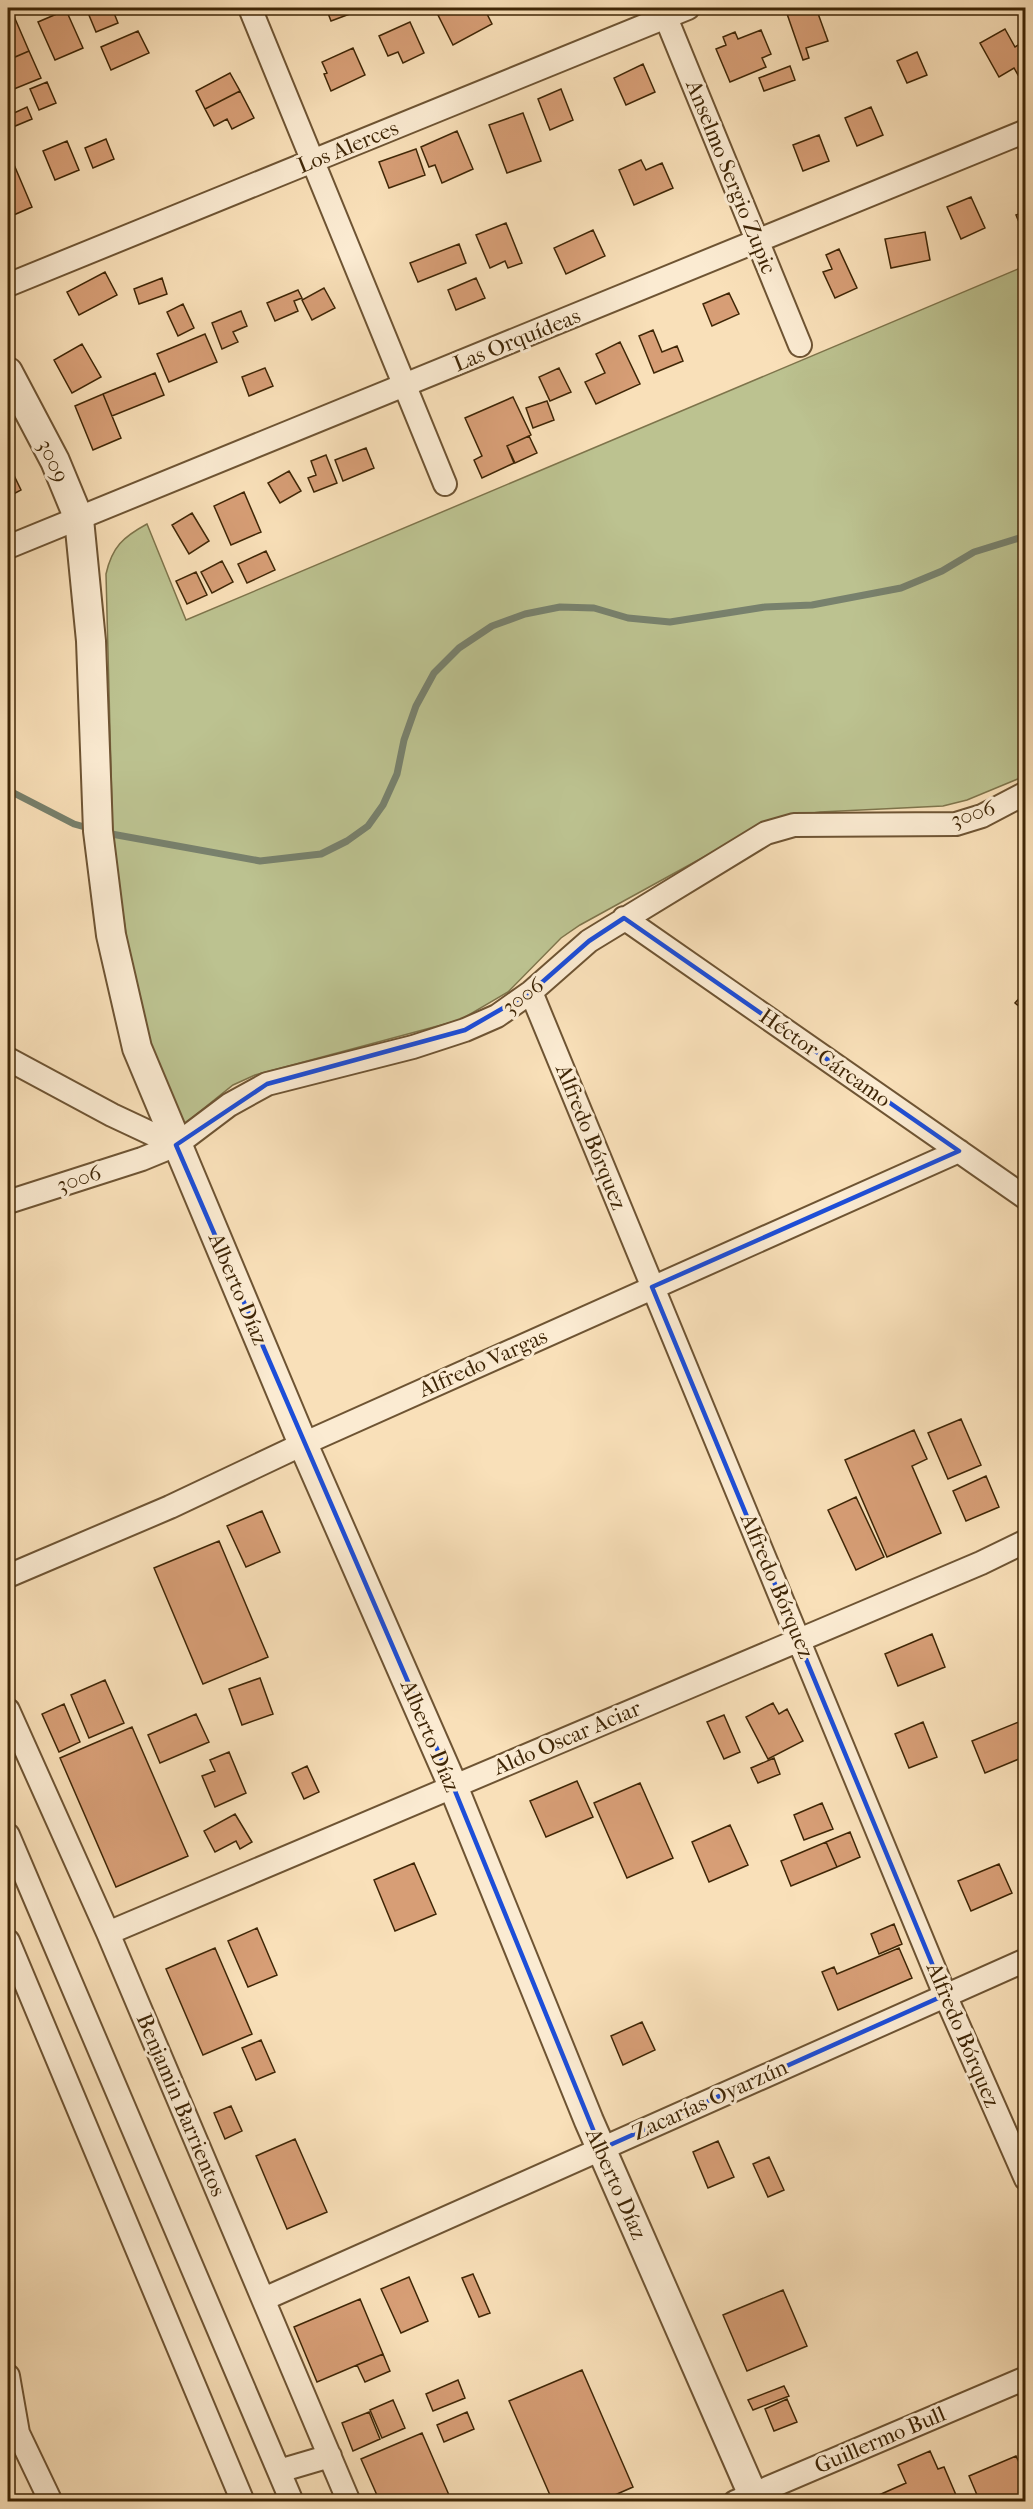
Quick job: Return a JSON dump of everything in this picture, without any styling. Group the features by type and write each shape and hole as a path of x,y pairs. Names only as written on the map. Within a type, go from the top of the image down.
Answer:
{"street":[{"path":"250,8 315,160 445,484"},
{"name":"Los Alerces","path":"8,285 315,160 664,12 688,8"},
{"name":"Anselmo Sergio Zupic","path":"664,12 800,345"},
{"name":"Las Orquídeas","path":"8,547 1026,131"},
{"name":"3009","path":"8,372 55,461 79,519 91,641 98,831 111,935 137,1048 176,1145"},
{"name":"3006","path":"8,1203 142,1159 176,1145 229,1105 267,1084 412,1047 465,1030 497,1016 531,992 589,941 766,833 794,825 956,824 982,816 1026,793"},
{"name":"Héctor Cárcamo","path":"624,918 1026,1198"},
{"name":"Alfredo Bórquez","path":"531,992 945,1995 1026,2179"},
{"path":"8,1059 112,1115 176,1145"},
{"name":"Alberto Díaz","path":"176,1145 303,1444 453,1786 601,2149 748,2499"},
{"name":"Alfredo Vargas","path":"8,1576 170,1507 303,1444 959,1151"},
{"name":"Aldo Oscar Aciar","path":"108,1933 799,1640 1026,1541"},
{"name":"Benjamin Barrientos","path":"8,1710 108,1933 349,2502"},
{"path":"8,1835 292,2502"},
{"path":"8,1941 243,2502"},
{"name":"Zacarías Oyarzún","path":"264,2299 1026,1960"},
{"path":"8,2376 13,2435 51,2502"},
{"name":"Guillermo Bull","path":"748,2499 1026,2378"},
{"path":"279,2471 330,2456"}],"highlighted area":[{"path":"624,918 959,1151 652,1287 945,1995 601,2149 453,1786 176,1145 267,1084 465,1030 531,992 589,941"}],"green space":[{"path":"1025,266 1025,776 967,800 943,806 820,812 790,816 762,825 580,925 561,938 508,992 460,1020 255,1075 233,1085 183,1125 150,1051 134,986 113,848 106,574 115,550 125,538 147,524 186,620"}],"building":[{"path":"86,8 112,8 118,23 96,32"},
{"path":"326,8 353,8 355,12 331,21"},
{"path":"452,8 484,8 492,24 453,45 438,15"},
{"path":"785,8 816,8 828,41 806,48 809,58 803,60"},
{"path":"66,10 83,48 55,60 38,22"},
{"path":"13,14 29,51 8,60 8,16"},
{"path":"410,22 424,53 403,63 398,52 388,56 379,36"},
{"path":"1005,29 1015,47 1026,40 1026,70 1018,75 1014,68 999,77 980,43"},
{"path":"761,30 771,54 762,58 766,67 730,82 716,49 726,45 723,37 735,32 738,39"},
{"path":"138,31 149,53 111,70 101,47"},
{"path":"353,48 365,75 331,91 322,62"},
{"path":"29,51 41,78 14,89 8,75 8,60"},
{"path":"917,52 927,75 907,83 897,61"},
{"path":"643,64 655,92 626,105 614,78"},
{"path":"790,66 795,80 764,91 759,78"},
{"path":"230,73 240,91 205,109 196,91"},
{"path":"47,82 56,103 39,110 30,89"},
{"path":"561,89 573,120 550,130 538,99"},
{"path":"240,91 254,118 232,129 227,119 214,126 205,109"},
{"path":"8,102 12,114 27,107 32,119 8,129"},
{"path":"871,107 883,135 857,146 845,118"},
{"path":"523,113 541,161 507,173 489,125"},
{"path":"457,131 473,169 442,183 435,165 429,167 421,147"},
{"path":"819,135 829,161 803,171 793,145"},
{"path":"106,139 114,159 93,168 85,148"},
{"path":"67,141 79,170 55,180 43,151"},
{"path":"416,149 425,175 389,188 379,162"},
{"path":"12,160 32,207 9,217 8,162"},
{"path":"641,160 646,170 662,163 673,188 634,205 619,170"},
{"path":"971,197 985,228 961,239 947,207"},
{"path":"1026,211 1026,239 1016,215"},
{"path":"506,223 522,263 508,268 505,261 490,268 476,235"},
{"path":"593,230 605,256 566,274 554,248"},
{"path":"925,232 930,260 891,268 885,239"},
{"path":"459,244 466,263 418,282 410,263"},
{"path":"839,249 857,288 835,298 823,272 832,269 826,255"},
{"path":"105,272 117,295 79,315 67,292"},
{"path":"162,278 167,294 139,304 134,289"},
{"path":"476,278 485,298 456,310 448,290"},
{"path":"324,288 335,308 312,320 302,300"},
{"path":"298,290 302,298 294,301 298,311 275,321 267,303"},
{"path":"729,293 739,314 712,326 703,304"},
{"path":"183,304 194,328 178,336 167,312"},
{"path":"241,311 247,326 233,332 238,342 222,349 212,323"},
{"path":"653,330 662,352 677,346 683,361 654,373 639,336"},
{"path":"205,334 217,362 169,382 157,354"},
{"path":"620,342 640,384 596,404 585,382 605,373 596,354"},
{"path":"82,344 101,377 72,393 54,360"},
{"path":"265,368 273,386 249,396 242,377"},
{"path":"559,368 571,392 550,401 539,377"},
{"path":"155,373 164,395 112,416 103,394"},
{"path":"103,394 121,438 93,450 75,406"},
{"path":"513,397 531,435 507,446 514,463 482,478 474,460 482,456 465,418"},
{"path":"547,401 554,420 533,428 526,408"},
{"path":"529,436 537,453 515,463 507,446"},
{"path":"366,448 374,468 343,481 335,460"},
{"path":"326,455 337,483 314,492 308,478 316,475 311,461"},
{"path":"8,463 21,490 8,497"},
{"path":"289,471 301,491 280,503 268,483"},
{"path":"244,492 261,532 231,545 214,506"},
{"path":"192,513 209,541 189,554 172,525"},
{"path":"266,551 275,570 247,583 238,564"},
{"path":"222,561 233,582 212,593 201,572"},
{"path":"196,572 207,595 187,604 176,581"},
{"path":"1026,991 1026,1012 1015,1003"},
{"path":"961,1419 981,1465 948,1479 928,1433"},
{"path":"914,1430 927,1459 912,1466 941,1533 887,1557 845,1460"},
{"path":"986,1476 999,1507 966,1521 953,1491"},
{"path":"856,1497 884,1557 856,1570 828,1510"},
{"path":"262,1511 280,1552 246,1567 227,1526"},
{"path":"219,1541 268,1657 203,1684 154,1568"},
{"path":"932,1634 945,1667 898,1686 885,1654"},
{"path":"260,1678 273,1714 242,1725 229,1689"},
{"path":"105,1680 124,1723 89,1738 71,1695"},
{"path":"773,1703 779,1714 787,1709 803,1741 768,1759 746,1717"},
{"path":"64,1704 80,1742 59,1752 42,1714"},
{"path":"196,1714 209,1742 160,1763 148,1735"},
{"path":"724,1715 740,1752 724,1759 707,1722"},
{"path":"1026,1719 1026,1756 985,1773 972,1741"},
{"path":"923,1722 937,1757 909,1768 895,1734"},
{"path":"132,1727 188,1856 116,1887 60,1758"},
{"path":"229,1752 246,1793 215,1807 202,1776 215,1771 210,1760"},
{"path":"774,1758 780,1774 758,1783 751,1768"},
{"path":"307,1766 319,1792 304,1799 292,1773"},
{"path":"577,1781 593,1817 546,1837 530,1801"},
{"path":"640,1783 673,1858 627,1878 594,1803"},
{"path":"822,1803 833,1829 804,1840 794,1815"},
{"path":"235,1814 252,1842 240,1849 236,1841 215,1852 204,1831"},
{"path":"730,1825 748,1865 709,1882 692,1842"},
{"path":"850,1832 860,1857 837,1867 826,1842"},
{"path":"826,1842 837,1867 791,1886 781,1861"},
{"path":"414,1863 436,1914 395,1931 374,1880"},
{"path":"999,1864 1012,1893 971,1911 958,1881"},
{"path":"894,1924 902,1944 879,1954 871,1934"},
{"path":"257,1928 277,1975 248,1987 228,1941"},
{"path":"215,1948 252,2034 203,2055 166,1969"},
{"path":"899,1948 912,1978 838,2010 822,1972 834,1967 837,1974"},
{"path":"642,2022 655,2050 623,2065 611,2036"},
{"path":"261,2040 275,2072 256,2080 242,2048"},
{"path":"231,2106 242,2131 225,2139 214,2113"},
{"path":"295,2139 327,2212 287,2229 256,2156"},
{"path":"718,2141 734,2177 708,2188 693,2152"},
{"path":"769,2157 784,2190 768,2197 753,2164"},
{"path":"473,2274 490,2313 479,2317 462,2278"},
{"path":"409,2277 428,2321 401,2333 381,2289"},
{"path":"783,2290 807,2346 747,2371 723,2315"},
{"path":"360,2299 383,2354 317,2382 294,2327"},
{"path":"383,2354 390,2371 365,2382 357,2365"},
{"path":"582,2370 633,2487 599,2502 553,2502 509,2401"},
{"path":"458,2380 465,2398 433,2411 426,2394"},
{"path":"784,2386 789,2396 753,2410 748,2400"},
{"path":"787,2399 797,2422 774,2431 765,2409"},
{"path":"393,2400 405,2428 382,2438 370,2410"},
{"path":"369,2412 380,2439 353,2451 342,2423"},
{"path":"467,2412 474,2429 444,2442 437,2425"},
{"path":"422,2433 452,2502 380,2502 361,2459"},
{"path":"930,2451 938,2469 944,2467 959,2502 882,2502 879,2495 906,2483 898,2465"},
{"path":"1016,2456 1026,2477 1026,2502 980,2502 969,2476"}],"waterway":[{"path":"106,833 260,861 321,854 347,841 368,826 383,805 397,774 404,740 416,706 434,673 459,648 492,626 525,614 560,607 594,608 628,618 670,622 765,607 812,605 901,588 942,571 974,552 1026,536"},
{"path":"8,790 74,824 92,829"}]}
